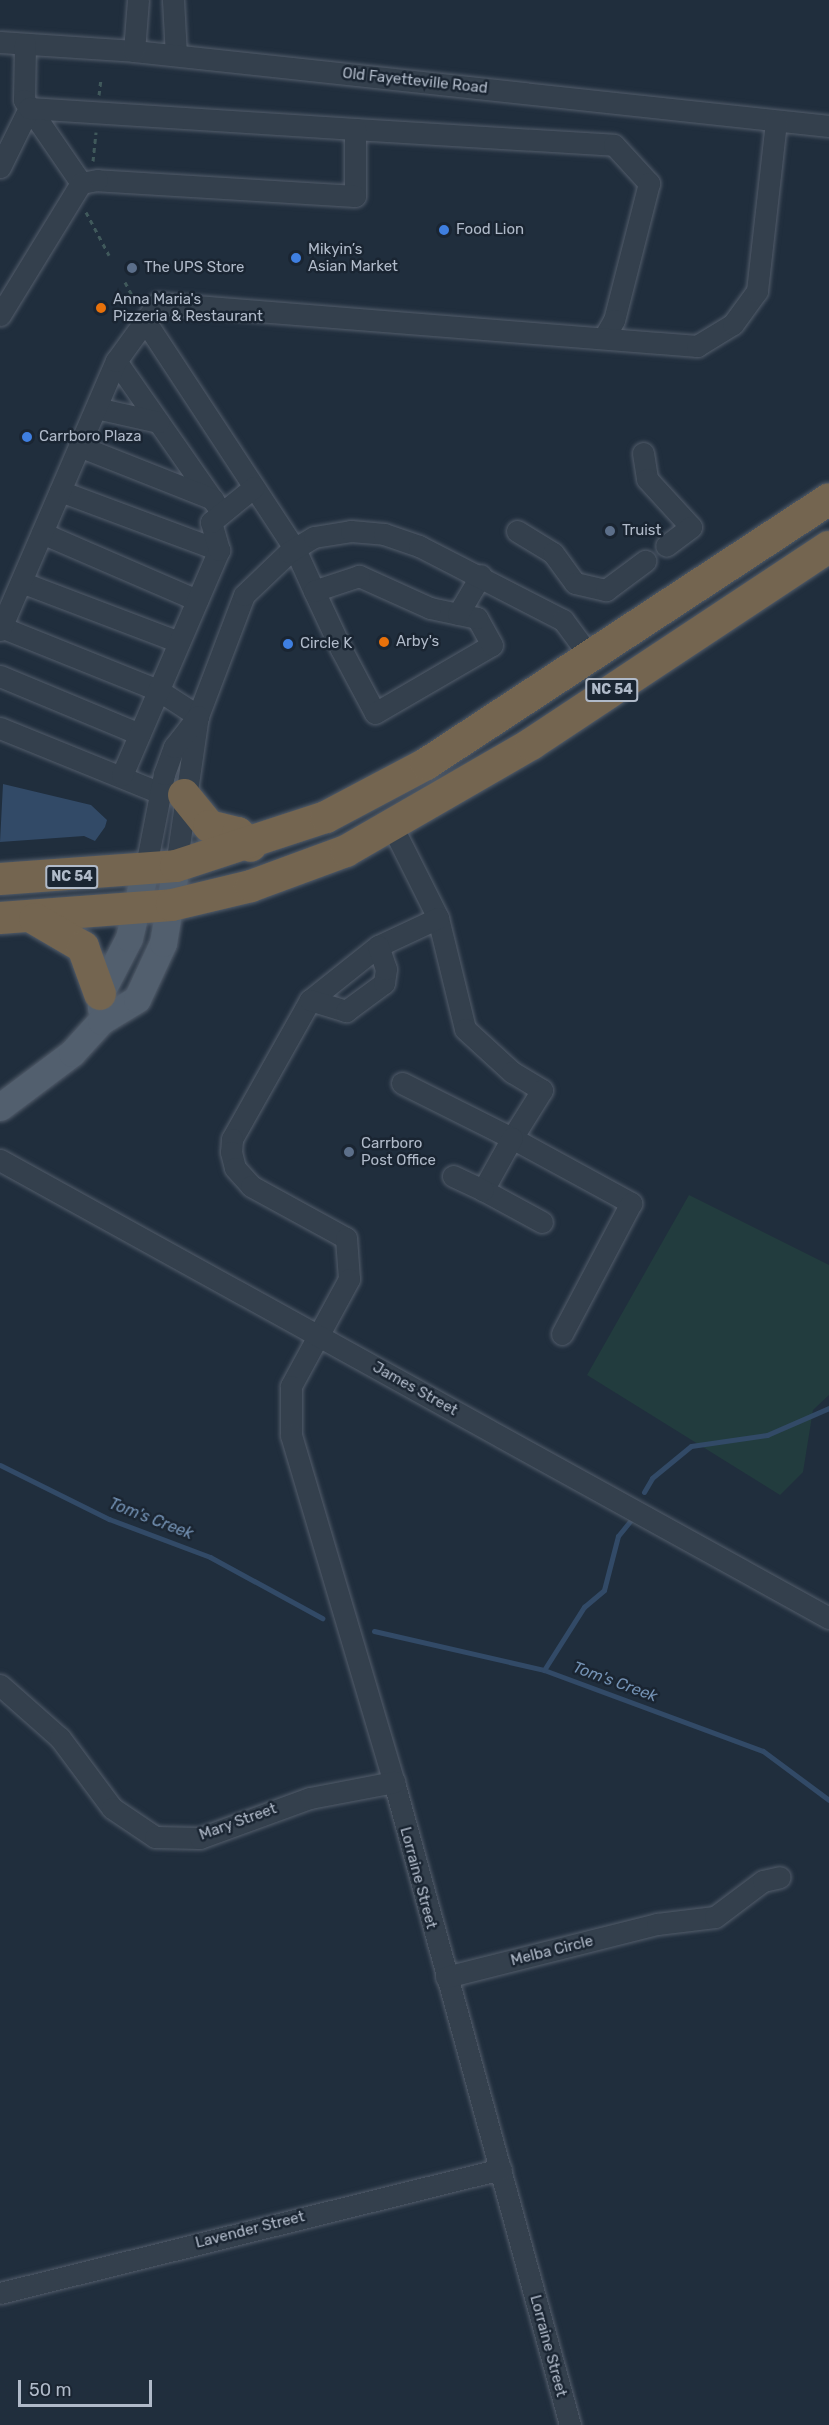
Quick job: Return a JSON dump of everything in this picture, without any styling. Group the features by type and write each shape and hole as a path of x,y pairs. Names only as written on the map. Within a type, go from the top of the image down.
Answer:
{"highway":[{"name":"NC 54","path":"0,879 145,871 176,866 251,846 398,781 591,658 829,499"},
{"name":"NC 54","path":"0,918 34,918 172,905 302,869 393,828 829,547"},
{"path":"172,794 209,826 238,833 251,846"},
{"path":"34,918 83,948 101,1008"}],"main road":[{"path":"101,1008 137,999 163,943 172,905 176,866"},
{"path":"0,1107 72,1053 101,1008 137,909 145,871"}],"street":[{"path":"134,51 138,0"},
{"path":"173,0 176,55"},
{"name":"Old Fayetteville Road","path":"0,42 176,55 829,126"},
{"path":"26,44 24,100 81,183"},
{"path":"29,108 614,145 649,183 614,320 604,337"},
{"path":"0,167 29,108"},
{"path":"198,716 158,690 1,628 116,361 158,303 697,346 743,315 762,273 776,121"},
{"path":"0,315 81,183 97,180 355,196 356,129"},
{"path":"145,321 295,549 314,591 375,713 492,645 477,618 430,608 359,576 314,591"},
{"path":"116,361 218,506"},
{"path":"96,408 158,422"},
{"path":"79,446 218,506"},
{"path":"644,461 647,479 691,527 666,546"},
{"path":"122,775 219,550 211,522 218,506 254,487"},
{"path":"60,491 219,550"},
{"path":"145,871 172,794 195,758 198,716 244,594 295,549 315,537 351,531 384,534 481,575 563,620 591,658"},
{"path":"517,531 553,553 575,583 606,590 645,561"},
{"path":"42,533 197,600"},
{"path":"458,614 481,575"},
{"path":"21,582 179,642"},
{"path":"0,676 139,734"},
{"path":"0,728 172,794"},
{"path":"172,794 176,866"},
{"path":"393,828 438,918 465,1029 503,1065 542,1090 483,1191"},
{"path":"310,1000 378,946 438,918"},
{"path":"310,1000 346,1011 384,983 387,969 378,946"},
{"name":"Lorraine Street","path":"310,1000 232,1139 231,1152 235,1168 251,1186 346,1238 349,1279 291,1386 291,1435 394,1782 570,2425"},
{"path":"402,1083 512,1138 631,1203 562,1334"},
{"name":"James Street","path":"0,1160 829,1618"},
{"path":"453,1176 542,1222"},
{"name":"Mary Street","path":"0,1684 60,1738 112,1808 155,1836 200,1838 310,1798 394,1782"},
{"name":"Melba Circle","path":"446,1977 657,1924 716,1917 764,1881 780,1877"},
{"name":"Lavender Street","path":"0,2293 501,2169"}],"green space":[{"path":"689,1195 829,1265 829,1395 813,1410 803,1472 780,1495 587,1375"}],"water":[{"path":"3,784 91,805 107,820 105,827 95,841 84,836 0,842"}],"waterway":[{"path":"644,1492 652,1478 691,1446 767,1435 829,1408"},
{"name":"Tom's Creek","path":"0,1465 109,1519 210,1557 322,1618"},
{"path":"544,1670 584,1607 604,1590 618,1536 630,1521"},
{"name":"Tom's Creek","path":"374,1631 544,1670 763,1751 829,1800"}],"place":[{"name":"Food Lion","path":"444,230"},
{"name":"Mikyin’s Asian Market","path":"296,258"},
{"name":"The UPS Store","path":"132,268"},
{"name":"Anna Maria's Pizzeria & Restaurant","path":"101,308"},
{"name":"Carrboro Plaza","path":"27,437"},
{"name":"Truist","path":"610,531"},
{"name":"Arby's","path":"384,642"},
{"name":"Circle K","path":"288,644"},
{"name":"Carrboro Post Office","path":"349,1152"}]}
